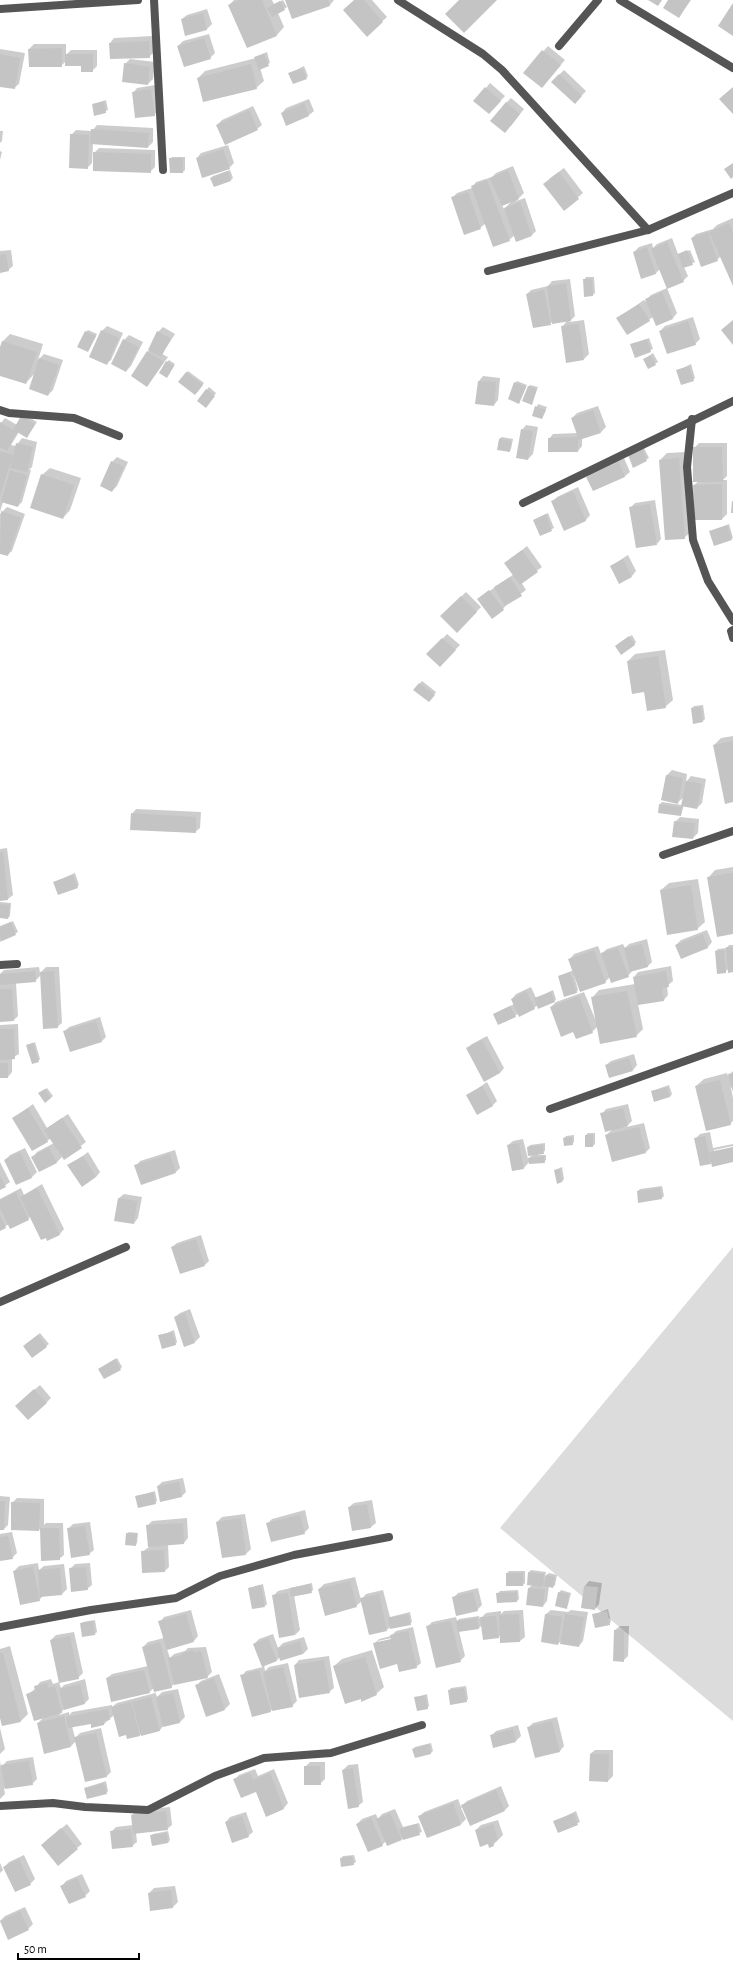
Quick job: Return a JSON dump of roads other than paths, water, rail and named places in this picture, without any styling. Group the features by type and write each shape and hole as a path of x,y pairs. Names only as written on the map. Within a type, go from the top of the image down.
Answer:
{"street":[{"path":"0,9 138,0"},
{"path":"154,0 163,170"},
{"path":"398,0 483,54 502,70 648,230"},
{"path":"559,46 598,0"},
{"path":"620,0 733,68"},
{"path":"488,271 648,230 733,193"},
{"path":"523,503 733,401"},
{"path":"0,410 9,414 74,418 119,436"},
{"path":"692,420 687,467 693,540 708,581 733,621"},
{"path":"733,630 731,631 733,638"},
{"path":"663,855 733,831"},
{"path":"0,965 17,964"},
{"path":"550,1109 733,1044"},
{"path":"0,1302 126,1247"},
{"path":"0,1627 91,1610 176,1598 220,1576 286,1557 389,1537"},
{"path":"0,1806 53,1803 85,1807 148,1810 215,1776 264,1758 332,1753 422,1725"}]}
